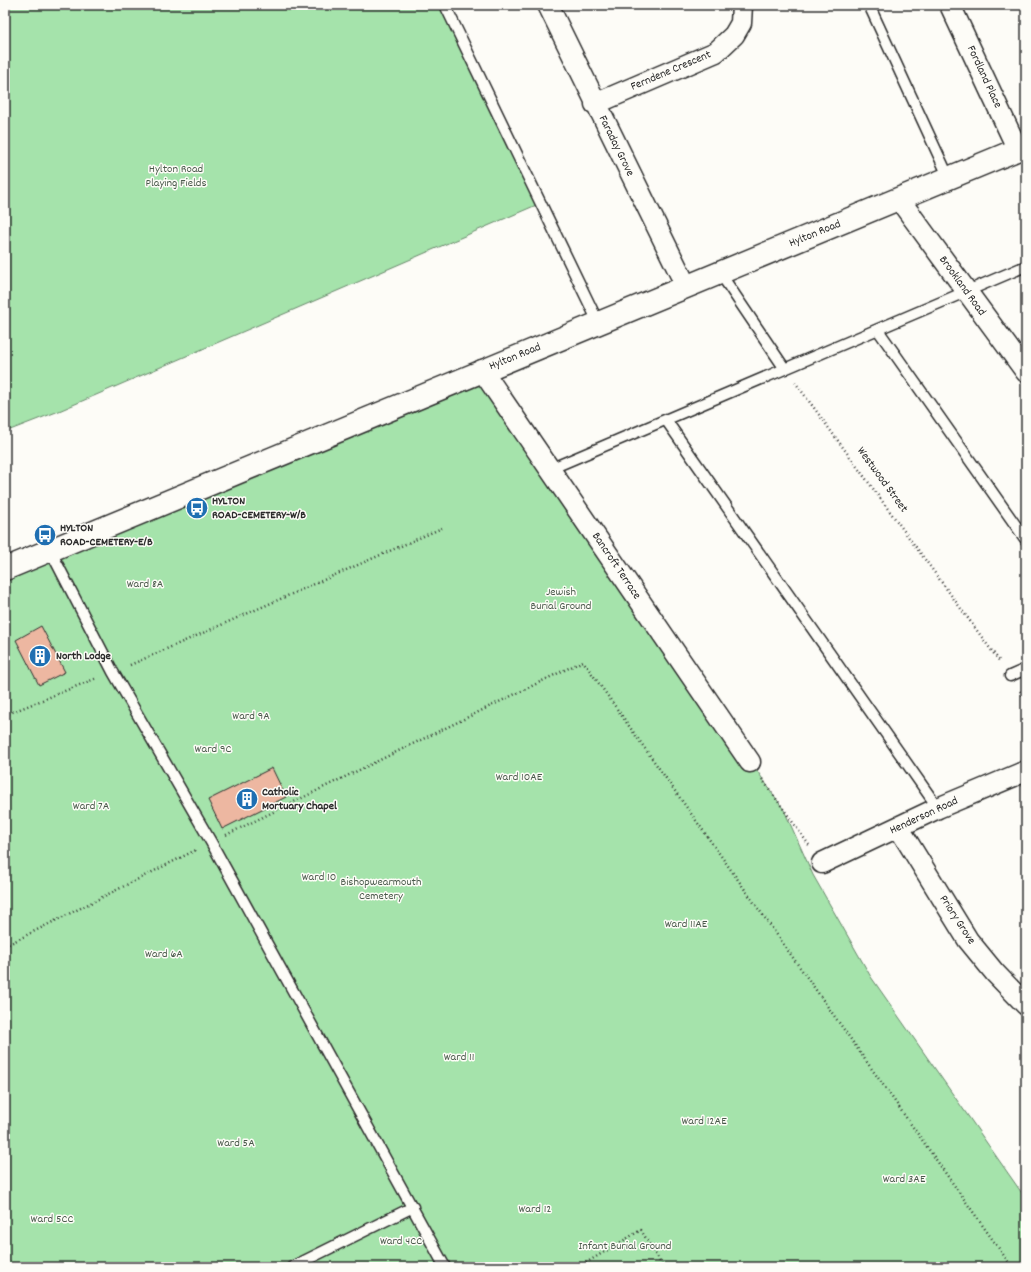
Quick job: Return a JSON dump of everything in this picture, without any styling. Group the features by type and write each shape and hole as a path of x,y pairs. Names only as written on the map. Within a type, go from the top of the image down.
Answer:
{"street":[{"name":"Faraday Grove","path":"548,5 595,104 686,286"},
{"name":"Ferndene Crescent","path":"595,104 716,52 734,35 741,23 742,5"},
{"name":"Fordland Place","path":"950,5 1022,148"},
{"name":"Hylton Road","path":"5,569 482,370 599,324 686,286 1022,148"},
{"name":"Brookland Road","path":"898,199 1026,372"},
{"name":"Bancroft Terrace","path":"482,370 750,762"},
{"name":"Henderson Road","path":"822,863 899,828 938,808 1026,771"},
{"name":"Priory Grove","path":"899,828 968,940 995,973 1026,1005"}],"lane":[{"path":"445,5 599,324"},
{"path":"869,5 949,178"},
{"path":"550,469 1026,266"},
{"path":"720,273 785,369"},
{"path":"878,330 1026,540"},
{"path":"666,420 938,808"},
{"path":"50,550 113,672 211,842 445,1267"},
{"path":"1010,676 1026,668"},
{"path":"292,1267 413,1208"}],"path":[{"name":"Westwood Street","path":"785,369 1010,676 1026,701"},
{"path":"5,716 113,672 442,528"},
{"path":"5,946 211,842 583,661 1012,1267"},
{"path":"750,762 822,863"},
{"path":"579,1267 641,1230 663,1267"}],"green space":[{"name":"Hylton Road Playing Fields","path":"5,5 445,5 541,203 59,411 5,432"},
{"name":"Bishopwearmouth Cemetery","path":"482,370 784,810 813,875 871,977 1026,1199 1026,1267 5,1267 5,569"}],"building":[{"name":"North Lodge","path":"41,626 65,672 39,685 16,640"},
{"name":"Catholic Mortuary Chapel","path":"272,768 286,797 222,829 208,800"}],"place":[{"name":"HYLTON ROAD-CEMETERY-W/B","path":"197,508"},
{"name":"HYLTON ROAD-CEMETERY-E/B","path":"45,535"},
{"name":"North Lodge","path":"40,656"},
{"name":"Catholic Mortuary Chapel","path":"247,799"}],"park label":[{"name":"Ward 8A","path":"145,584"},
{"name":"Jewish Burial Ground","path":"561,599"},
{"name":"Ward 9A","path":"251,716"},
{"name":"Ward 9C","path":"213,749"},
{"name":"Ward 10AE","path":"519,777"},
{"name":"Ward 7A","path":"91,806"},
{"name":"Ward 10","path":"319,877"},
{"name":"Ward 11AE","path":"686,924"},
{"name":"Ward 6A","path":"164,954"},
{"name":"Ward 11","path":"459,1057"},
{"name":"Ward 12AE","path":"704,1121"},
{"name":"Ward 5A","path":"236,1143"},
{"name":"Ward 3AE","path":"904,1179"},
{"name":"Ward 12","path":"535,1209"},
{"name":"Ward 5CC","path":"52,1219"},
{"name":"Ward 4CC","path":"401,1241"},
{"name":"Infant Burial Ground","path":"625,1246"}]}
